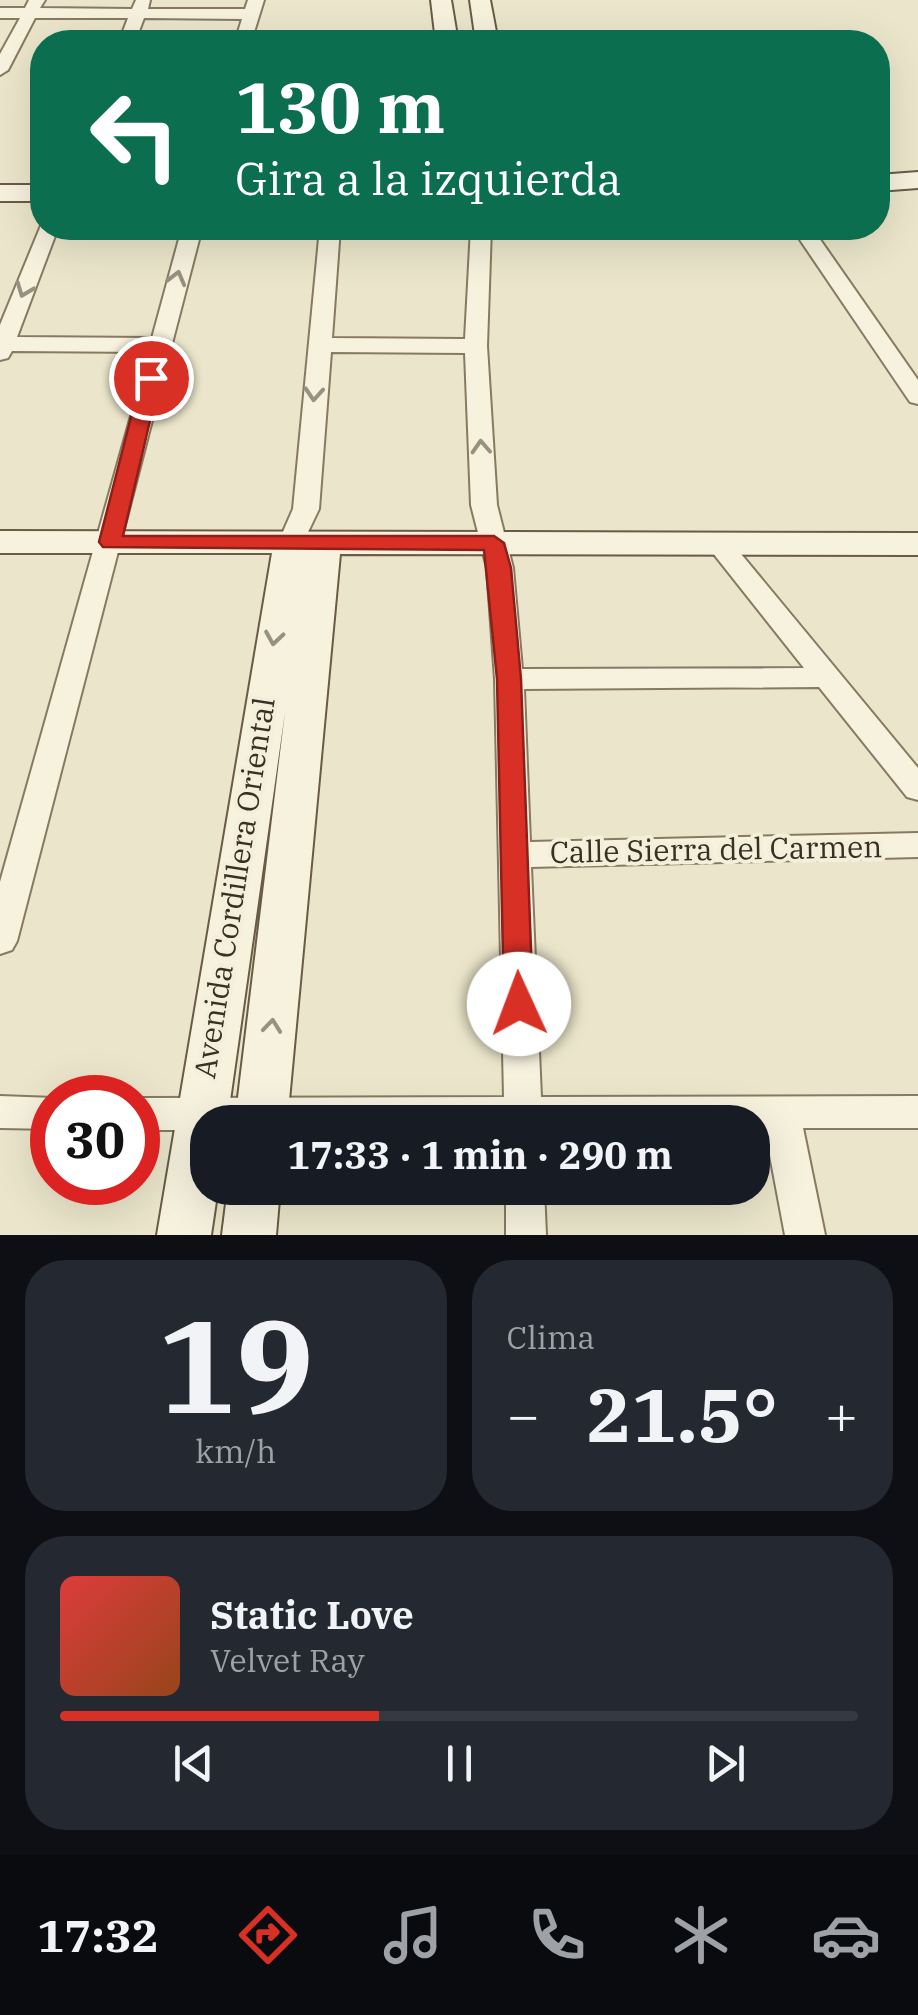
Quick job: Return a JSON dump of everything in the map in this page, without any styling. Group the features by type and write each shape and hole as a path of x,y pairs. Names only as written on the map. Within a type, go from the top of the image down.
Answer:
{"street":[{"path":"441,0 445,30"},
{"path":"480,0 485,30"},
{"path":"0,70 33,7"},
{"path":"0,13 33,7 254,7"},
{"path":"131,30 141,7"},
{"path":"890,167 918,165"},
{"path":"890,183 918,180"},
{"path":"0,193 30,193"},
{"path":"0,211 30,211"},
{"path":"43,240 2,349 159,345"},
{"path":"0,942 189,240"},
{"path":"307,532 317,345 329,240"},
{"path":"480,240 476,346 484,505 500,568 509,679 522,1105"},
{"path":"810,240 918,396"},
{"path":"317,345 476,346"},
{"path":"0,542 110,542 307,532 494,543 916,546"},
{"name":"Avenida Cordillera Oriental","path":"202,1105 307,532"},
{"name":"Avenida Cordillera Oriental","path":"262,1105 307,532"},
{"path":"718,544 918,789"},
{"path":"509,679 825,677"},
{"name":"Calle Sierra del Carmen","path":"513,855 918,845"},
{"path":"0,1112 30,1112"},
{"path":"770,1112 918,1112"},
{"path":"780,1112 805,1235"},
{"path":"160,1114 190,1115"},
{"name":"Avenida Cordillera Oriental","path":"184,1235 190,1190"},
{"path":"249,1235 252,1205"},
{"path":"525,1205 526,1235"}],"route":[{"path":"151,378 110,542 494,543 500,568 509,679 519,1004"}]}
